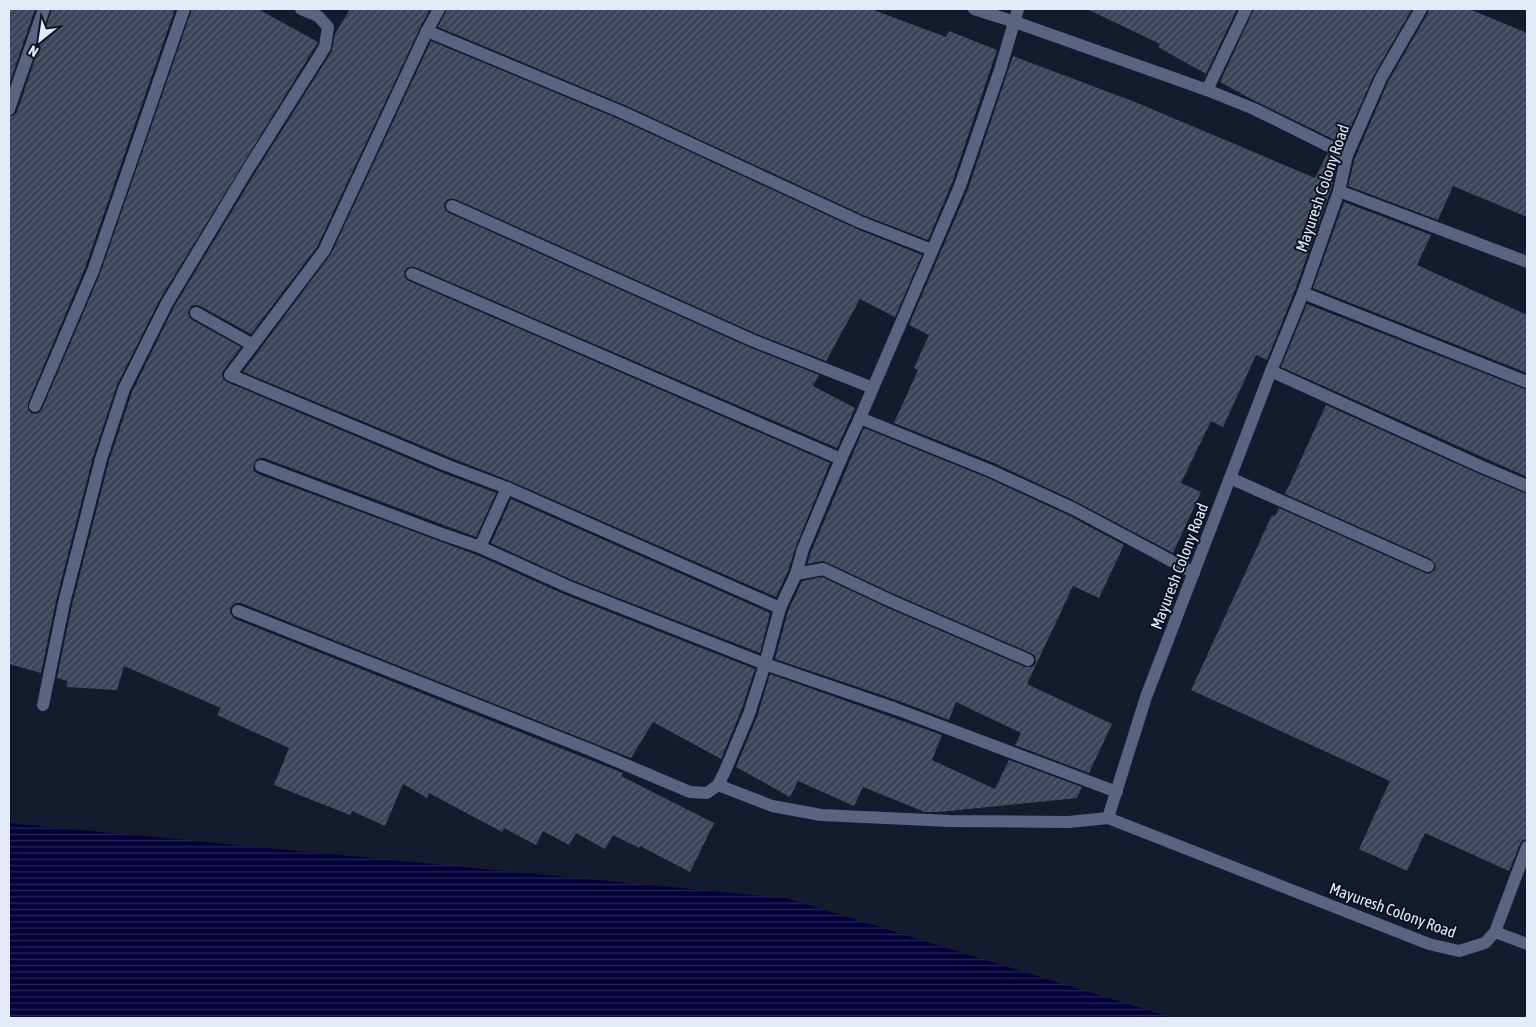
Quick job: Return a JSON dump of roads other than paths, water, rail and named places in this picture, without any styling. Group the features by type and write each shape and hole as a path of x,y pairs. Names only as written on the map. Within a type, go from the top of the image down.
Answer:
{"street":[{"path":"9,109 44,9"},
{"path":"35,406 93,271 184,9"},
{"path":"43,705 64,603 98,469 124,389 167,303 324,47 328,26 318,16 301,9"},
{"path":"439,9 324,251 230,375 506,488 780,608"},
{"path":"974,9 1207,90 1254,109 1347,155"},
{"path":"238,611 593,751 690,792 707,793 718,785 749,714 780,608 796,574 803,549 960,186 1018,9"},
{"path":"1207,90 1246,9"},
{"name":"Mayuresh Colony Road","path":"1420,9 1381,78 1347,155 1339,191 1303,293 1146,697 1108,818 1430,944 1459,951 1485,943 1495,932"},
{"path":"427,31 624,113 860,222 932,250"},
{"path":"1339,191 1527,261"},
{"path":"452,206 754,341 873,388"},
{"path":"412,274 841,459"},
{"path":"1303,293 1527,382"},
{"path":"196,313 253,345"},
{"path":"1272,371 1527,486"},
{"path":"860,418 990,471 1074,509 1194,573"},
{"path":"261,466 442,534 480,546 569,587 764,664 896,709 1117,792"},
{"path":"1230,478 1428,566"},
{"path":"480,546 506,488"},
{"path":"796,574 822,569 1028,660"},
{"path":"718,785 772,806 821,815 960,821 1069,822 1108,818"},
{"path":"1527,847 1495,932 1527,944"}]}
